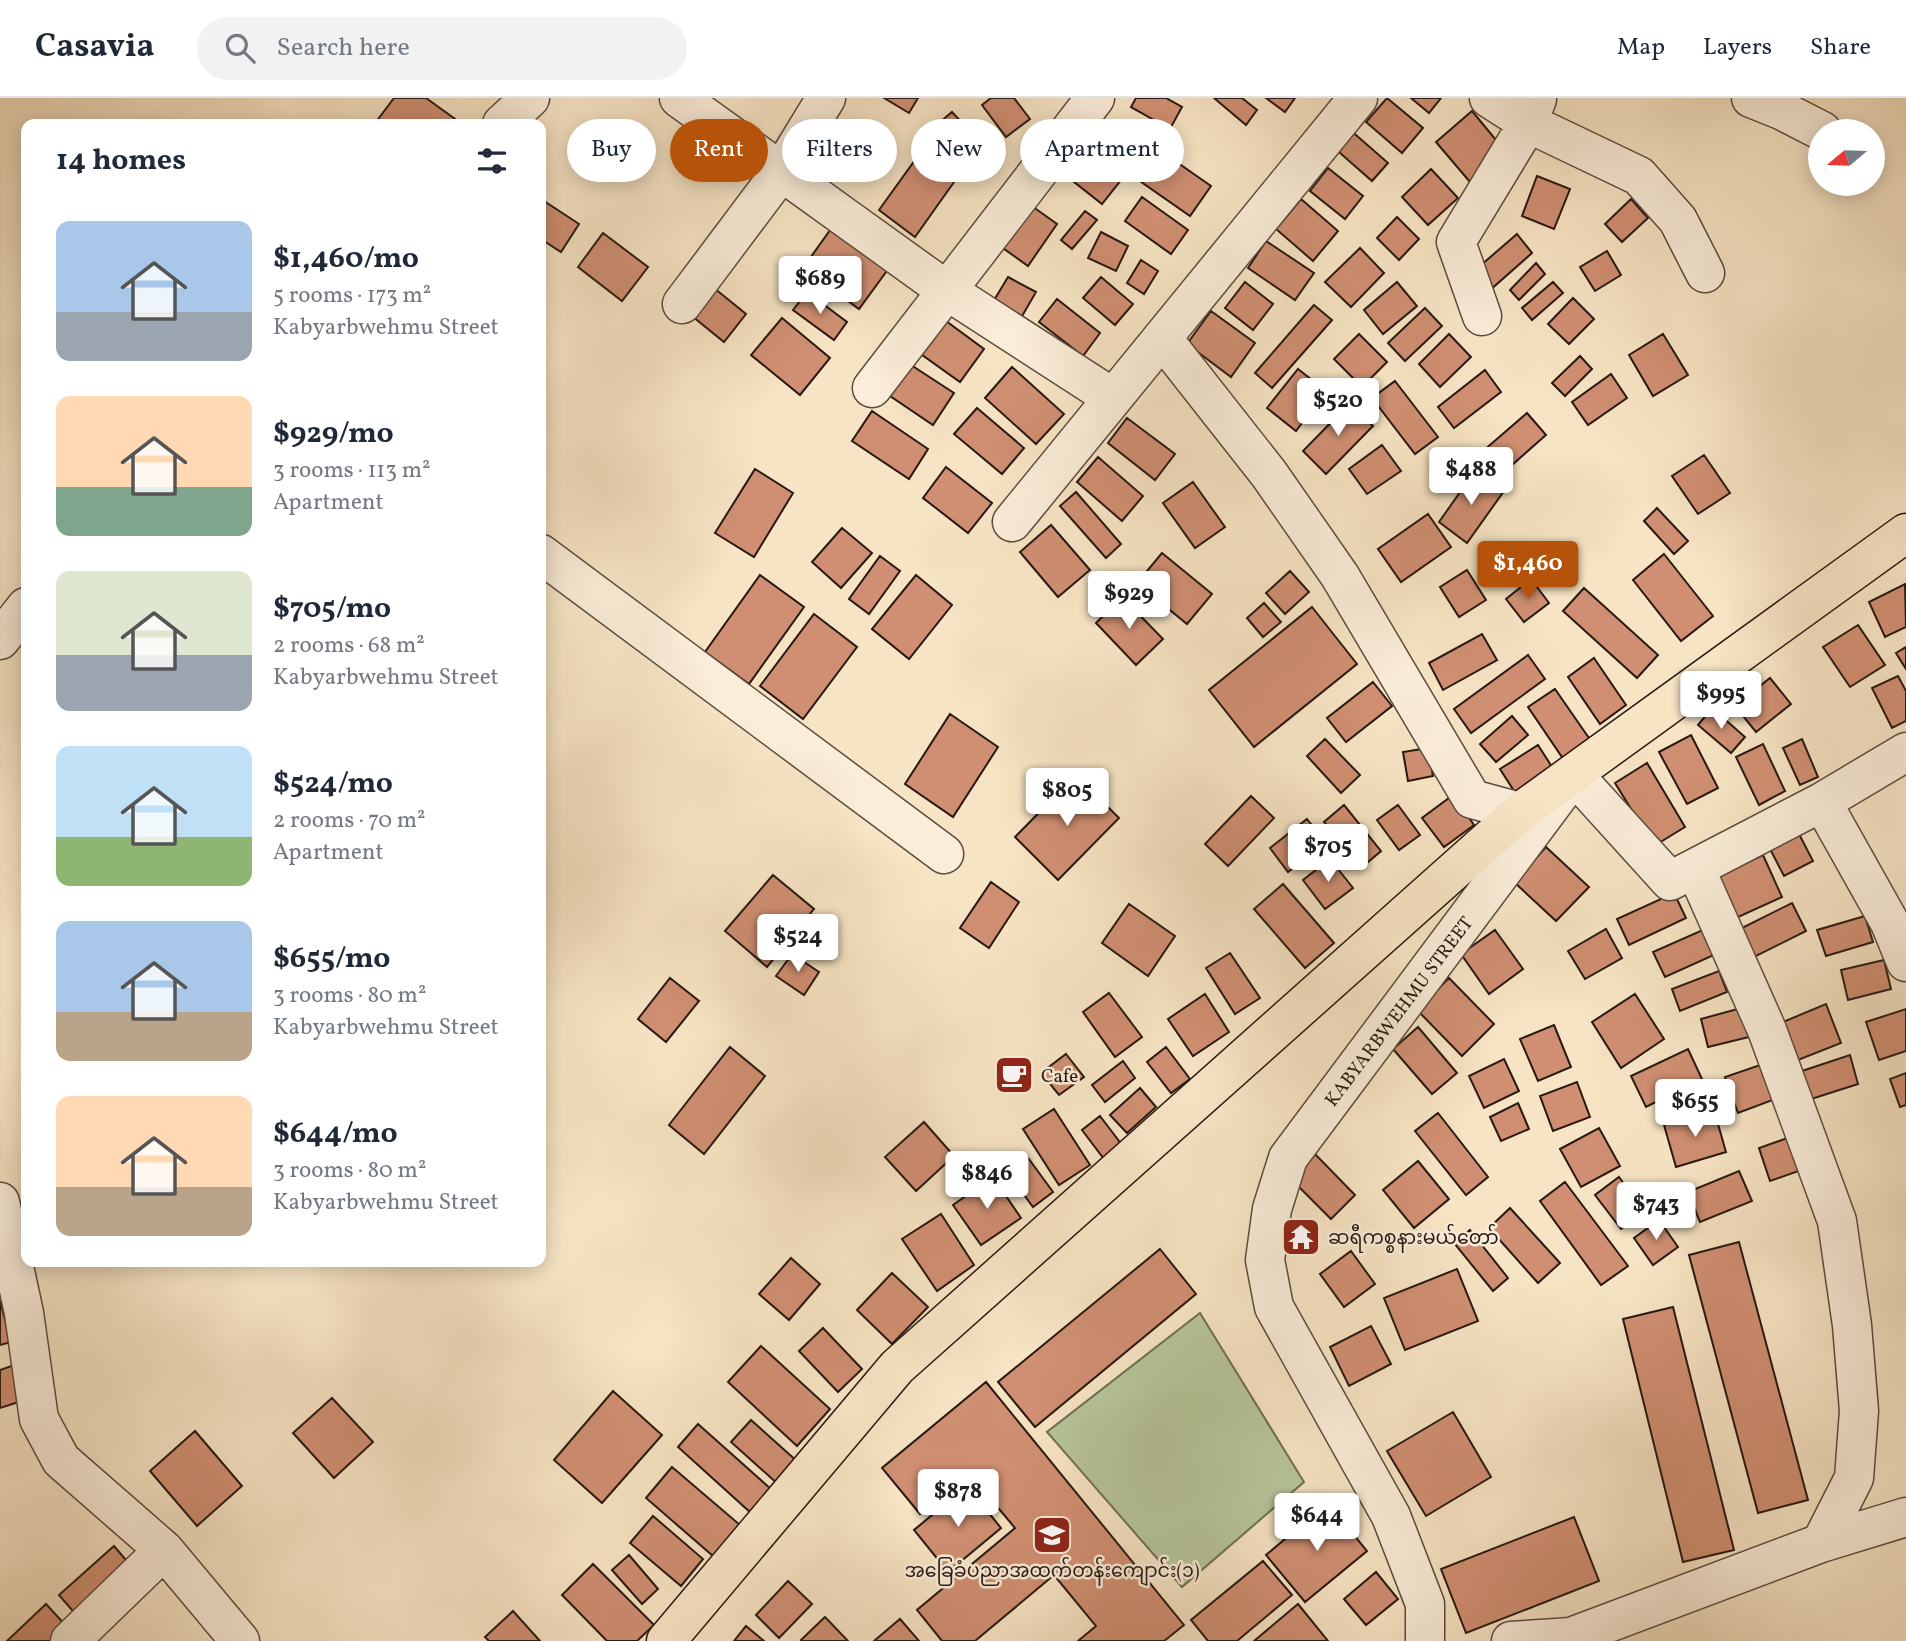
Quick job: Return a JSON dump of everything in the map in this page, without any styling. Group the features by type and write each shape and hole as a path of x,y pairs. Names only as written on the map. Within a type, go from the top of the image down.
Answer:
{"highway":[{"path":"666,1641 897,1367 1520,812 1906,533"}],"street":[{"path":"507,119 530,98"},
{"path":"679,98 782,172 682,304"},
{"path":"814,119 826,98"},
{"path":"872,388 1095,98"},
{"path":"1012,522 1358,98"},
{"path":"1489,98 1533,110 1639,176 1678,220 1705,273"},
{"path":"1751,98 1808,124"},
{"path":"1482,316 1456,242 1533,110"},
{"path":"796,182 946,290 1113,398"},
{"path":"1162,338 1269,474 1340,576 1472,799 1520,812"},
{"path":"546,558 944,854"},
{"path":"0,640 21,613"},
{"path":"1574,775 1670,881 1822,802 1906,752"},
{"name":"KABYARBWEHMU STREET","path":"1424,1641 1425,1604 1391,1516 1273,1307 1265,1260 1272,1209 1288,1158 1574,775"},
{"path":"1822,802 1890,923 1906,962"},
{"path":"1695,868 1767,1030 1837,1221 1852,1325 1859,1411 1854,1478 1821,1543"},
{"path":"0,1202 24,1313 39,1419 61,1460 164,1550 240,1641"},
{"path":"1511,1641 1571,1637 1821,1543 1906,1517"},
{"path":"70,1641 164,1550"}],"green space":[{"path":"1200,1313 1304,1482 1182,1587 1047,1432"}],"building":[{"path":"394,98 426,98 455,119 378,119"},
{"path":"884,98 918,98 909,113"},
{"path":"991,98 1014,98 1030,119 1020,119 1020,126 1006,137 1006,119 992,119 982,105"},
{"path":"1136,98 1166,98 1182,107 1175,119 1152,119 1131,107"},
{"path":"1214,98 1242,98 1257,110 1246,125"},
{"path":"1266,98 1295,98 1285,112"},
{"path":"1387,98 1423,128 1402,153 1366,122"},
{"path":"1411,98 1441,98 1429,113"},
{"path":"1472,111 1506,152 1470,182 1436,142"},
{"path":"952,112 958,119 944,119"},
{"path":"1348,128 1388,163 1372,181 1332,146"},
{"path":"911,166 911,182 954,182 915,237 879,210"},
{"path":"1184,167 1211,186 1190,216 1141,182 1184,182"},
{"path":"1328,168 1363,196 1345,219 1310,191"},
{"path":"1431,169 1458,198 1428,225 1402,197"},
{"path":"1537,176 1570,189 1554,229 1522,216"},
{"path":"1074,182 1119,182 1102,204"},
{"path":"1142,197 1188,230 1171,254 1125,221"},
{"path":"1301,199 1338,231 1313,261 1276,229"},
{"path":"1631,199 1648,218 1622,242 1605,224"},
{"path":"546,202 579,224 561,252 546,242"},
{"path":"1029,204 1057,224 1028,266 1000,246"},
{"path":"1085,211 1097,220 1072,249 1061,240"},
{"path":"1397,217 1419,239 1399,260 1377,238"},
{"path":"833,226 889,268 859,309 803,268"},
{"path":"1101,232 1128,246 1116,271 1088,258"},
{"path":"603,233 648,267 622,301 578,267"},
{"path":"1517,234 1532,253 1489,291 1473,272"},
{"path":"1266,241 1314,273 1295,300 1248,268"},
{"path":"1360,248 1384,273 1351,307 1325,282"},
{"path":"1607,251 1621,275 1595,291 1580,267"},
{"path":"1141,260 1158,271 1144,294 1127,283"},
{"path":"1536,263 1545,274 1519,300 1510,290"},
{"path":"1008,277 1036,292 1021,318 993,302"},
{"path":"1101,277 1133,304 1115,325 1083,298"},
{"path":"1245,282 1273,304 1253,330 1225,308"},
{"path":"1397,282 1417,306 1383,334 1364,310"},
{"path":"1553,282 1563,293 1532,320 1522,308"},
{"path":"714,288 746,314 724,342 692,316"},
{"path":"807,292 847,322 834,340 793,310"},
{"path":"1573,298 1594,319 1569,344 1548,324"},
{"path":"1057,299 1100,333 1083,356 1039,322"},
{"path":"1314,305 1332,320 1272,388 1255,373"},
{"path":"1425,308 1442,326 1405,361 1388,343"},
{"path":"1211,311 1255,343 1231,377 1187,344"},
{"path":"782,318 830,358 800,395 751,355"},
{"path":"942,318 984,349 960,382 918,352"},
{"path":"1359,334 1387,362 1362,387 1334,359"},
{"path":"1449,334 1471,357 1440,387 1419,364"},
{"path":"1663,334 1688,375 1653,396 1629,355"},
{"path":"1580,356 1592,369 1565,396 1552,383"},
{"path":"911,365 954,393 933,425 890,396"},
{"path":"1012,367 1064,414 1036,444 985,398"},
{"path":"1298,369 1326,391 1296,431 1267,408"},
{"path":"1485,370 1501,392 1454,428 1438,407"},
{"path":"1611,374 1627,398 1588,425 1572,402"},
{"path":"1395,381 1438,437 1415,454 1372,398"},
{"path":"1350,403 1373,426 1326,474 1303,451"},
{"path":"977,408 1024,448 1002,474 954,434"},
{"path":"872,411 928,449 909,479 852,441"},
{"path":"1527,413 1546,435 1503,473 1483,451"},
{"path":"1127,418 1175,454 1155,480 1108,443"},
{"path":"1382,445 1401,471 1367,494 1349,469"},
{"path":"1704,455 1730,493 1698,514 1672,476"},
{"path":"1098,457 1143,496 1122,521 1077,482"},
{"path":"946,467 992,503 968,533 923,498"},
{"path":"755,469 793,493 754,557 715,533"},
{"path":"1475,471 1504,491 1467,543 1439,522"},
{"path":"1193,482 1225,527 1195,548 1163,503"},
{"path":"1076,492 1121,544 1106,558 1060,506"},
{"path":"1657,508 1688,541 1674,554 1644,521"},
{"path":"1428,514 1451,547 1401,582 1378,549"},
{"path":"1051,525 1090,570 1058,597 1020,552"},
{"path":"842,528 872,553 841,588 812,562"},
{"path":"1162,553 1212,594 1187,624 1137,583"},
{"path":"1664,554 1713,616 1681,641 1633,580"},
{"path":"880,556 900,571 869,614 849,599"},
{"path":"1467,570 1486,600 1459,617 1440,587"},
{"path":"1290,571 1309,592 1285,614 1266,593"},
{"path":"760,575 804,607 749,684 705,652"},
{"path":"916,575 952,605 909,659 872,629"},
{"path":"1531,579 1549,603 1524,622 1506,599"},
{"path":"1905,584 1906,627 1885,637 1869,602"},
{"path":"1584,588 1658,655 1637,678 1563,611"},
{"path":"1122,597 1163,639 1136,665 1096,623"},
{"path":"1264,603 1281,622 1263,637 1247,618"},
{"path":"1312,607 1357,664 1254,747 1209,690"},
{"path":"814,614 857,647 803,719 760,686"},
{"path":"1858,625 1885,665 1850,687 1823,647"},
{"path":"1482,634 1497,660 1443,690 1429,663"},
{"path":"1906,647 1906,669 1896,653"},
{"path":"1528,655 1545,679 1471,733 1454,709"},
{"path":"1594,658 1626,705 1600,724 1568,677"},
{"path":"1898,676 1906,691 1906,721 1892,728 1872,688"},
{"path":"1770,678 1791,704 1756,732 1735,706"},
{"path":"1373,682 1392,706 1346,742 1327,718"},
{"path":"1555,689 1591,741 1564,760 1528,707"},
{"path":"1712,708 1745,737 1731,753 1698,725"},
{"path":"950,714 998,747 953,817 905,784"},
{"path":"1512,716 1528,735 1496,762 1480,744"},
{"path":"1691,735 1718,788 1687,804 1659,752"},
{"path":"1325,739 1360,775 1341,793 1307,756"},
{"path":"1802,739 1818,777 1800,785 1783,748"},
{"path":"1763,744 1785,791 1759,805 1736,757"},
{"path":"1538,745 1554,770 1516,794 1500,769"},
{"path":"1428,748 1433,776 1408,781 1403,752"},
{"path":"1647,763 1685,827 1654,846 1615,783"},
{"path":"1076,775 1119,818 1058,880 1015,837"},
{"path":"1453,795 1474,825 1444,847 1422,818"},
{"path":"1251,796 1274,818 1228,866 1205,844"},
{"path":"1344,805 1381,851 1361,868 1324,822"},
{"path":"1398,805 1420,835 1399,850 1377,820"},
{"path":"1307,819 1326,843 1288,872 1270,848"},
{"path":"1799,834 1813,861 1784,876 1770,849"},
{"path":"1546,847 1589,887 1556,921 1514,882"},
{"path":"1763,855 1782,897 1736,918 1717,876"},
{"path":"1330,859 1353,888 1325,909 1303,880"},
{"path":"773,875 814,909 767,967 725,931"},
{"path":"991,882 1019,902 989,948 960,928"},
{"path":"1283,884 1334,943 1305,968 1254,909"},
{"path":"1674,893 1686,918 1629,945 1617,919"},
{"path":"1792,903 1806,931 1750,959 1736,931"},
{"path":"1129,904 1175,936 1148,976 1102,943"},
{"path":"1865,916 1873,942 1826,956 1817,930"},
{"path":"1606,929 1622,958 1585,979 1568,951"},
{"path":"1705,929 1716,954 1665,977 1653,952"},
{"path":"1495,930 1523,969 1489,994 1461,954"},
{"path":"1230,953 1260,998 1235,1014 1206,968"},
{"path":"792,954 819,972 804,995 776,976"},
{"path":"1884,960 1891,989 1848,1000 1841,970"},
{"path":"1719,971 1727,992 1680,1011 1672,989"},
{"path":"670,978 699,1001 666,1042 638,1019"},
{"path":"1449,978 1494,1024 1462,1056 1417,1010"},
{"path":"1109,993 1142,1037 1115,1057 1083,1012"},
{"path":"1205,994 1229,1032 1193,1056 1168,1019"},
{"path":"1635,994 1664,1039 1621,1068 1592,1022"},
{"path":"1826,1004 1841,1043 1798,1060 1783,1022"},
{"path":"1745,1007 1753,1036 1708,1047 1701,1019"},
{"path":"1906,1009 1906,1051 1879,1060 1866,1022"},
{"path":"1554,1025 1571,1067 1538,1081 1520,1039"},
{"path":"1418,1027 1457,1073 1432,1094 1393,1049"},
{"path":"730,1047 765,1076 704,1154 669,1125"},
{"path":"1166,1047 1190,1079 1171,1093 1147,1062"},
{"path":"1688,1049 1702,1079 1646,1107 1631,1076"},
{"path":"1066,1054 1084,1077 1059,1095 1041,1073"},
{"path":"1850,1055 1858,1084 1805,1101 1796,1073"},
{"path":"1504,1059 1519,1091 1484,1108 1469,1076"},
{"path":"1123,1061 1135,1078 1105,1102 1092,1085"},
{"path":"1766,1063 1778,1098 1738,1113 1725,1077"},
{"path":"1906,1073 1906,1105 1900,1107 1890,1079"},
{"path":"1577,1082 1590,1117 1553,1131 1540,1096"},
{"path":"1140,1088 1156,1107 1127,1133 1110,1115"},
{"path":"1518,1103 1529,1129 1501,1141 1490,1117"},
{"path":"1054,1109 1090,1165 1059,1185 1023,1129"},
{"path":"1714,1110 1726,1152 1676,1167 1664,1125"},
{"path":"1438,1113 1488,1177 1466,1195 1415,1131"},
{"path":"1100,1116 1122,1145 1104,1159 1082,1130"},
{"path":"924,1122 954,1156 916,1191 885,1157"},
{"path":"1599,1128 1620,1166 1581,1187 1560,1149"},
{"path":"1796,1135 1807,1168 1770,1181 1759,1148"},
{"path":"1312,1151 1355,1195 1331,1219 1288,1176"},
{"path":"1026,1155 1053,1192 1033,1207 1006,1170"},
{"path":"1418,1161 1449,1199 1414,1228 1383,1190"},
{"path":"1739,1171 1752,1201 1700,1222 1688,1192"},
{"path":"993,1177 1021,1218 981,1245 953,1205"},
{"path":"1619,1177 1645,1212 1621,1229 1595,1195"},
{"path":"1565,1182 1628,1266 1601,1285 1540,1201"},
{"path":"1510,1208 1560,1263 1538,1283 1489,1228"},
{"path":"941,1214 974,1265 937,1291 902,1239"},
{"path":"1659,1220 1678,1247 1653,1265 1634,1238"},
{"path":"1470,1230 1508,1278 1493,1291 1454,1243"},
{"path":"1739,1242 1808,1500 1758,1513 1689,1255"},
{"path":"1160,1249 1196,1294 1035,1427 998,1382"},
{"path":"1351,1251 1375,1284 1344,1307 1320,1274"},
{"path":"791,1258 820,1284 789,1320 759,1294"},
{"path":"1457,1269 1478,1321 1405,1350 1384,1298"},
{"path":"892,1273 928,1307 892,1344 857,1310"},
{"path":"0,1301 11,1342 0,1345"},
{"path":"1673,1307 1734,1550 1683,1562 1623,1319"},
{"path":"1371,1326 1391,1364 1349,1386 1330,1347"},
{"path":"823,1328 862,1369 838,1392 799,1351"},
{"path":"761,1346 830,1409 797,1446 728,1382"},
{"path":"17,1364 28,1399 0,1408 0,1370"},
{"path":"986,1382 1184,1625 1164,1641 1078,1641 1096,1626 1054,1575 975,1641 942,1641 917,1610 1015,1528 969,1473 920,1514 882,1468"},
{"path":"613,1391 662,1435 602,1503 554,1460"},
{"path":"332,1398 373,1442 334,1478 293,1433"},
{"path":"1453,1412 1491,1477 1426,1516 1387,1451"},
{"path":"751,1420 799,1463 779,1485 731,1442"},
{"path":"698,1424 772,1490 751,1513 678,1447"},
{"path":"195,1431 242,1486 197,1526 150,1471"},
{"path":"672,1467 740,1525 713,1556 646,1498"},
{"path":"967,1486 1001,1528 948,1572 914,1530"},
{"path":"1328,1503 1367,1551 1305,1602 1266,1555"},
{"path":"653,1516 703,1559 681,1586 630,1543"},
{"path":"1574,1517 1599,1581 1466,1633 1441,1569"},
{"path":"114,1546 147,1585 92,1633 59,1595"},
{"path":"629,1555 658,1589 642,1604 612,1570"},
{"path":"1263,1561 1292,1595 1237,1641 1208,1641 1191,1620"},
{"path":"593,1564 654,1625 637,1641 607,1641 562,1595"},
{"path":"1376,1572 1398,1599 1366,1625 1344,1599"},
{"path":"788,1581 812,1604 779,1638 756,1615"},
{"path":"46,1604 80,1641 7,1641"},
{"path":"1298,1604 1328,1641 1254,1641"},
{"path":"513,1611 540,1641 489,1641 485,1637"},
{"path":"825,1617 848,1641 801,1640"},
{"path":"900,1619 919,1641 874,1641"},
{"path":"746,1626 764,1641 734,1641"}],"place":[{"name":"Cafe","path":"1014,1075"},
{"name":"ဆရီကစ္စနားမယ်တော်","path":"1301,1237"},
{"name":"အခြေခံပညာအထက်တန်းကျောင်း(၁)","path":"1052,1535"}]}
